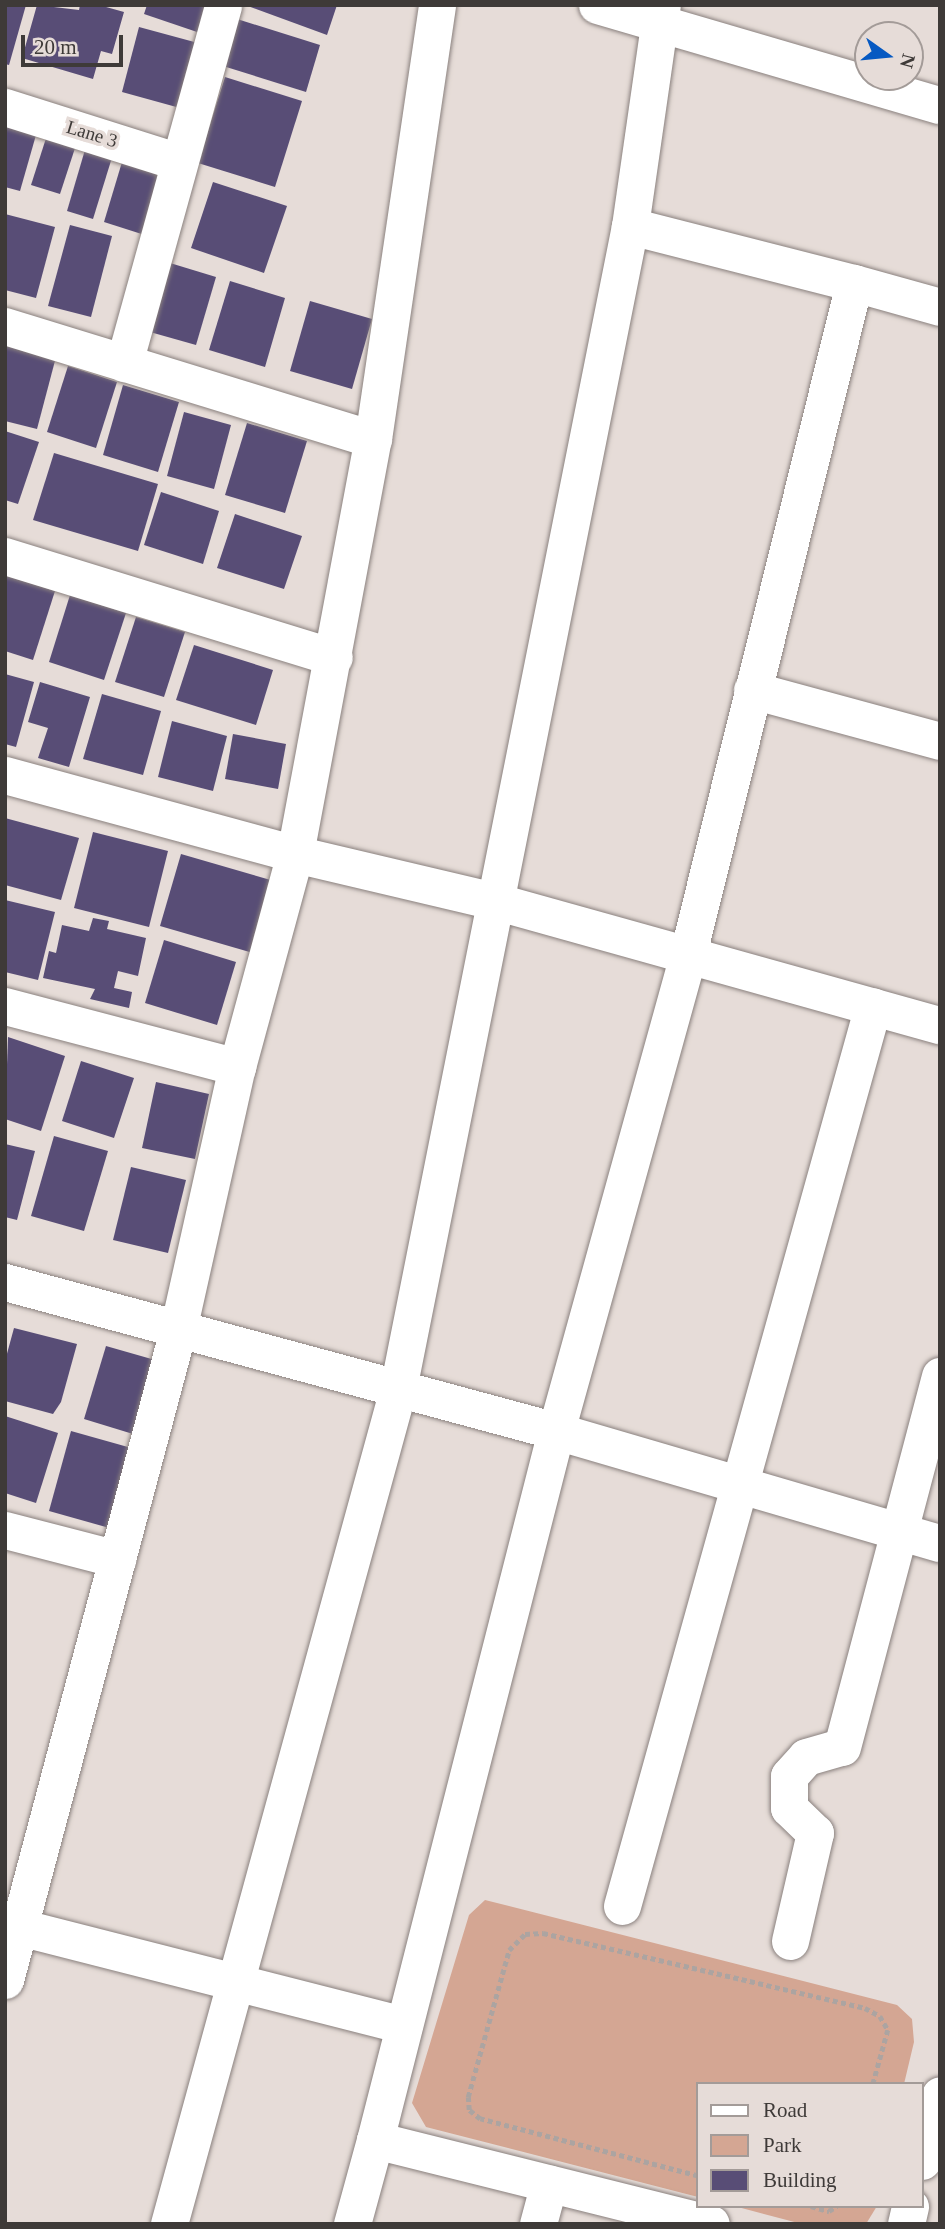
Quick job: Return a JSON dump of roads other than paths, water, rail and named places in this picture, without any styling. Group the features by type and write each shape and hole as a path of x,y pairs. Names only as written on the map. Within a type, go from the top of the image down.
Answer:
{"street":[{"path":"124,363 223,5"},
{"path":"5,1980 178,1330 237,1067 295,854 373,439 437,5"},
{"path":"597,5 660,12 940,105"},
{"path":"169,2224 398,1389 498,902 630,226 660,12"},
{"name":"Lane 3","path":"5,107 179,162"},
{"path":"630,226 940,307"},
{"path":"352,2224 556,1430 688,954 855,283"},
{"path":"5,326 373,439"},
{"path":"5,556 334,657"},
{"path":"752,690 940,741"},
{"path":"5,775 295,854 498,902 940,1026"},
{"path":"5,1006 237,1067"},
{"path":"622,1906 873,1006"},
{"path":"5,1282 556,1430 940,1543"},
{"path":"790,1941 815,1833 789,1808 789,1776 806,1757 842,1746 940,1376"},
{"path":"5,1530 117,1559"},
{"path":"19,1927 404,2025"},
{"path":"924,2154 940,2095"},
{"path":"374,2140 711,2224"},
{"path":"538,2224 549,2183"}]}
